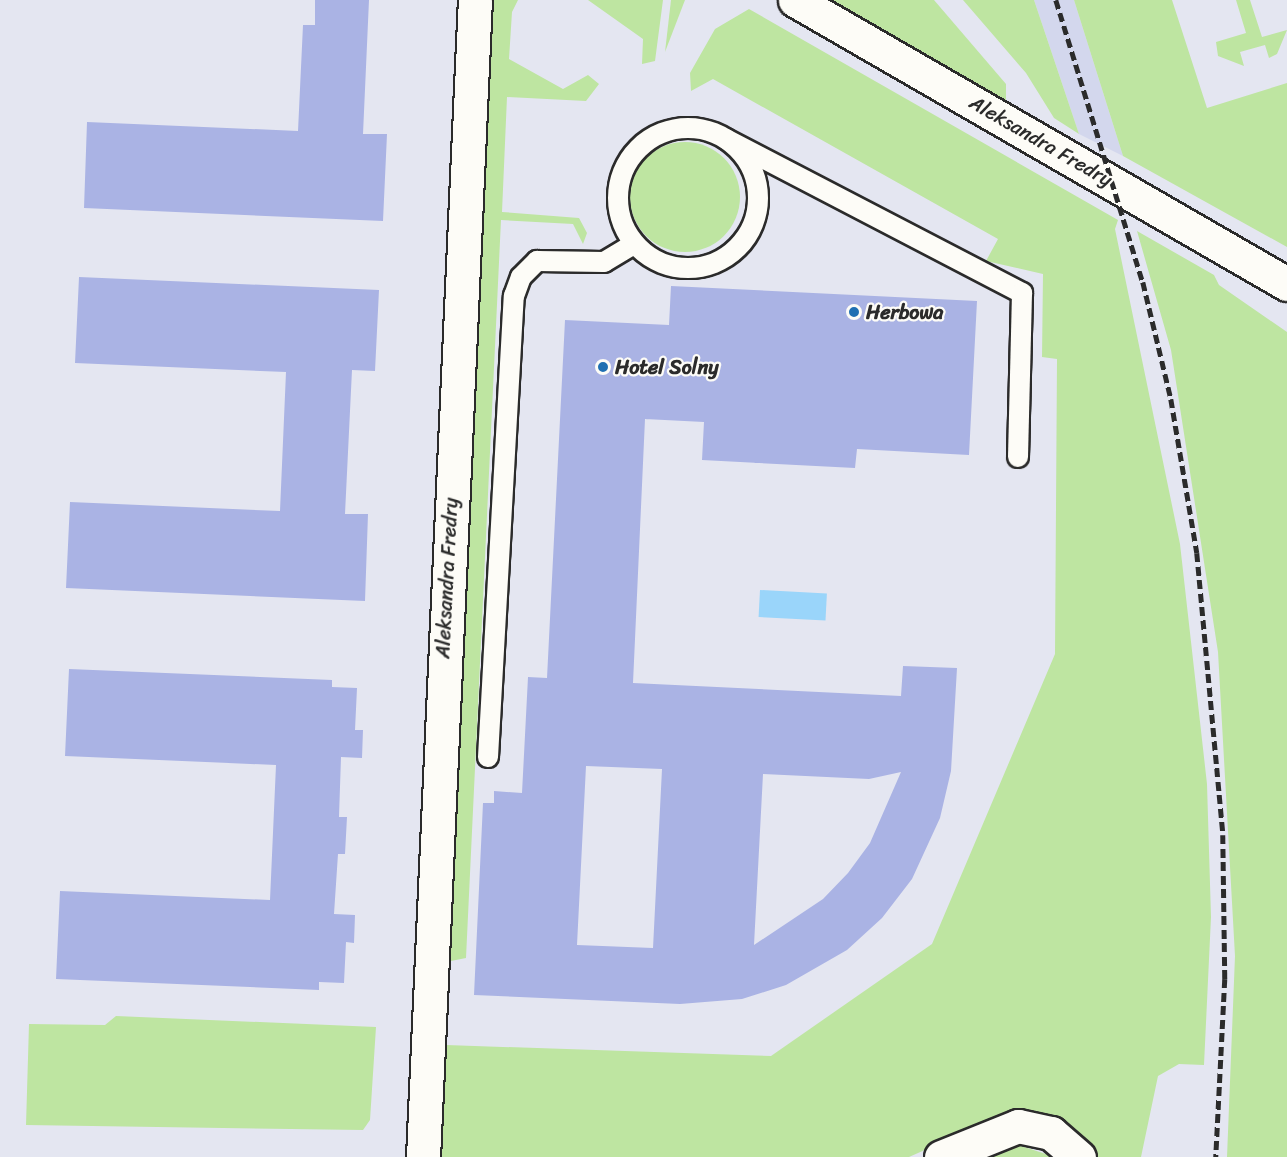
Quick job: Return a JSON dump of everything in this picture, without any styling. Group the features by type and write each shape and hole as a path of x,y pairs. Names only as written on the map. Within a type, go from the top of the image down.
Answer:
{"street":[{"name":"Aleksandra Fredry","path":"423,1157 475,0"},
{"name":"Aleksandra Fredry","path":"795,0 1287,284"},
{"path":"941,1157 1018,1126 1051,1133 1079,1157"}],"lane":[{"path":"726,139 755,177 754,224 741,244 700,268 653,259 634,244 618,201 630,158 667,131 687,127 726,139 1022,293 1018,457"},
{"path":"488,757 514,296 521,277 537,261 604,262 634,244"}],"shaded area":[{"path":"1034,0 1074,0 1123,156 1079,134"}],"green space":[{"path":"489,0 518,0 512,12 509,59 563,89 588,75 599,84 586,101 507,97 502,212 579,218 587,233 583,244 573,224 501,220 466,958 446,962"},
{"path":"588,0 663,0 655,61 642,64 643,39"},
{"path":"671,0 685,0 665,52"},
{"path":"831,0 934,0 1006,84 1006,102"},
{"path":"963,0 1034,0 1079,134 1054,118 1026,73"},
{"path":"1074,0 1172,0 1207,108 1287,83 1287,247 1123,156"},
{"path":"1236,0 1250,0 1262,37 1287,30 1277,54 1269,58 1265,45 1240,52 1244,66 1218,56 1216,42 1246,33"},
{"path":"749,9 1118,220 1115,229 1180,544 1207,784 1211,917 1204,1065 1179,1064 1158,1076 1141,1157 1094,1157 1006,1114 909,1157 437,1157 446,1045 771,1056 932,944 1055,654 1057,359 1042,357 1043,274 986,261 998,239 713,79 691,91 690,73 715,29"},
{"path":"685,142 706,146 724,158 736,176 740,197 736,218 724,236 706,248 685,252 664,248 646,236 634,218 630,197 634,176 646,158 664,146"},
{"path":"1137,231 1214,275 1219,285 1287,332 1287,1157 1227,1157 1235,956 1218,652 1171,350"},
{"path":"116,1016 376,1027 370,1120 363,1130 26,1125 29,1024 105,1025"},
{"path":"1015,1144 1055,1157 973,1157"}],"water":[{"path":"760,590 827,594 825,620 759,617"}],"building":[{"path":"315,0 369,0 363,134 387,134 383,221 84,208 87,122 298,131 303,25 315,25"},
{"path":"79,277 379,290 375,371 352,370 345,514 368,514 365,601 66,588 70,502 280,511 286,372 75,363"},
{"path":"671,286 977,301 969,455 857,449 855,468 702,460 704,422 645,419 633,683 901,696 903,666 957,668 951,771 940,818 912,879 882,918 847,950 786,985 742,999 680,1004 474,995 483,803 494,803 494,791 522,793 528,677 547,678 565,320 669,325","holes":["586,766 662,769 653,948 577,945","901,772 870,843 848,873 823,899 754,945 763,774 869,779"]},
{"path":"69,669 332,680 332,687 357,688 355,730 363,730 362,758 341,757 339,817 347,817 345,854 338,854 334,914 355,915 354,943 346,942 344,983 319,982 319,990 56,979 60,891 270,900 276,765 65,756"}],"railway":[{"path":"1056,0 1143,282 1171,399 1197,553 1223,835 1225,979 1216,1157"}],"place":[{"name":"Herbowa","path":"854,312"},
{"name":"Hotel Solny","path":"603,367"}]}
